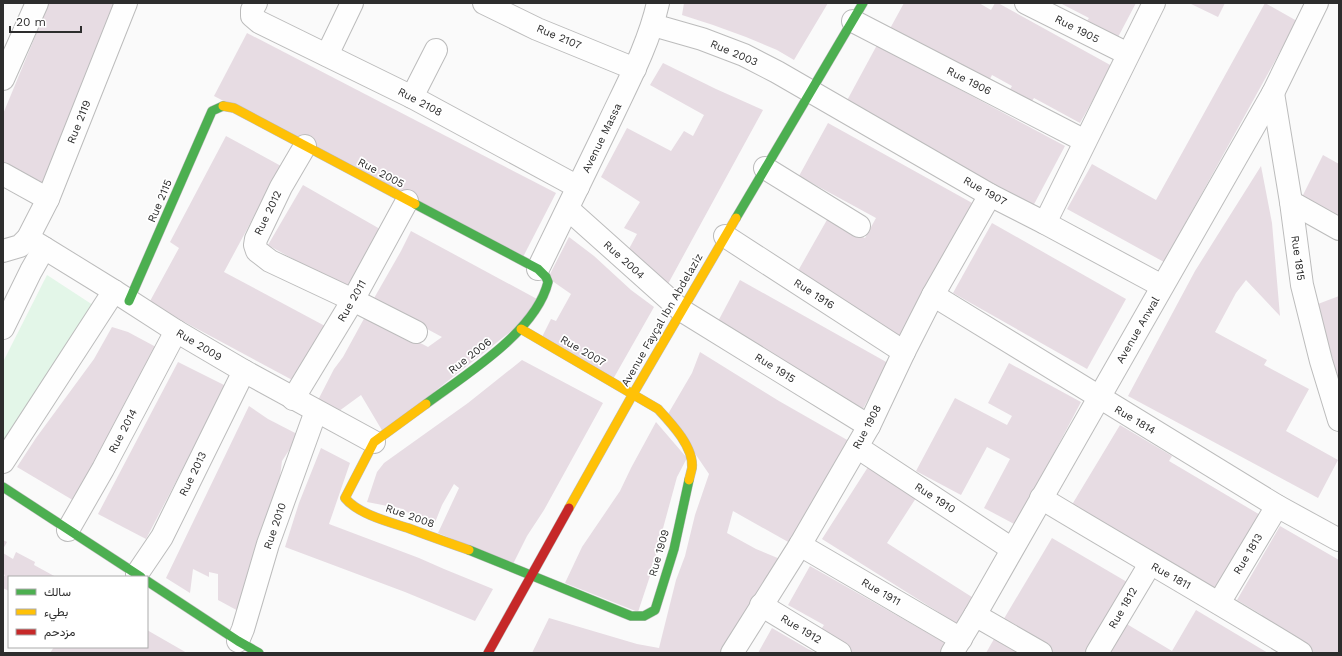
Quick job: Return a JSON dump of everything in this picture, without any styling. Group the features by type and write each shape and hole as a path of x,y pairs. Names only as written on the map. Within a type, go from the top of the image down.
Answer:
{"street":[{"path":"3,79 17,51 37,3"},
{"name":"Rue 2119","path":"3,328 31,271 36,243 48,199 126,3"},
{"path":"327,55 352,3"},
{"name":"Rue 2107","path":"484,3 537,28 635,69"},
{"name":"Avenue Massa","path":"538,269 635,69 653,25 658,3"},
{"name":"Avenue Fayçal Ibn Abdelaziz","path":"488,653 681,310 864,3"},
{"name":"Rue 1905","path":"1026,3 1128,54"},
{"path":"1045,223 1154,3"},
{"name":"Avenue Anwal","path":"956,646 1273,93 1312,5"},
{"name":"Rue 2108","path":"257,12 327,55 412,97 578,187"},
{"name":"Rue 1906","path":"853,21 1085,141"},
{"name":"Rue 2003","path":"653,25 702,39 744,55 777,72 810,92"},
{"path":"412,97 436,50"},
{"name":"Rue 1907","path":"810,92 990,195 1162,286"},
{"name":"Rue 1815","path":"1273,93 1291,202 1302,285 1321,361 1339,420"},
{"name":"Rue 2005","path":"212,111 222,106 234,108 407,201 538,269"},
{"name":"Rue 2115","path":"122,296 212,111"},
{"name":"Rue 2012","path":"305,146 281,187 256,239 255,245 257,251 270,261 353,300"},
{"path":"765,168 859,226"},
{"path":"3,174 48,199"},
{"name":"Rue 1908","path":"732,653 800,545 869,426 904,352 933,296 990,195"},
{"name":"Rue 2011","path":"293,399 353,300 407,201"},
{"path":"1291,202 1339,229"},
{"name":"Rue 2004","path":"568,209 681,310"},
{"name":"Rue 1916","path":"725,236 904,352"},
{"path":"3,251 36,243"},
{"name":"Rue 2009","path":"36,243 176,331 293,399 374,442"},
{"name":"Rue 2006","path":"374,442 505,344 521,329 538,304 547,286 548,282 546,277 538,269"},
{"path":"3,462 122,296"},
{"name":"Rue 1814","path":"933,296 1277,506 1339,540"},
{"path":"353,300 416,332"},
{"name":"Rue 1915","path":"681,310 869,426"},
{"name":"Rue 2007","path":"521,329 633,394"},
{"name":"Rue 2014","path":"68,530 103,469 176,331"},
{"name":"Rue 2013","path":"142,576 244,371"},
{"name":"Rue 1909","path":"532,574 631,616 640,618 647,616 654,610 675,541 692,467 691,457 681,438 658,409 633,394"},
{"name":"Rue 2010","path":"238,641 243,629 268,544 316,411"},
{"name":"Rue 2008","path":"374,442 345,495 346,501 350,505 381,519 457,545 532,574"},
{"name":"Rue 1910","path":"857,447 1012,548"},
{"path":"3,487 139,576"},
{"name":"Rue 1811","path":"1041,498 1150,564 1220,603 1301,653"},
{"name":"Rue 1813","path":"1220,603 1277,506"},
{"name":"Rue 1911","path":"800,545 956,646"},
{"name":"Rue 1812","path":"1097,653 1150,564"},
{"path":"148,582 238,641 259,653"},
{"name":"Rue 1912","path":"761,605 840,653"},
{"path":"975,615 1041,653"}],"green space":[{"path":"47,275 96,307 3,447 3,362"}],"building":[{"path":"49,3 115,3 42,192 3,170 3,114"},
{"path":"684,3 828,3 794,60 777,50 746,37 682,15"},
{"path":"904,3 979,3 991,10 995,3 998,3 1112,66 1080,123 1034,98 1030,104 1009,91 1012,86 992,75 988,83 887,34"},
{"path":"1060,3 1136,3 1117,39 1086,22 1089,18"},
{"path":"1189,3 1225,3 1218,17"},
{"path":"1265,3 1297,21 1164,262 1067,209 1092,164 1156,200"},
{"path":"247,33 556,193 523,257 214,96"},
{"path":"877,45 1065,146 1032,208 844,106"},
{"path":"663,63 763,110 663,293 624,258 637,234 624,228 640,202 601,177 627,128 671,151 684,131 693,136 704,115 650,85"},
{"path":"828,123 974,204 901,337 794,278 828,218 865,238 876,218 799,176"},
{"path":"226,136 281,166 224,272 325,326 296,382 149,303 179,248 170,242"},
{"path":"1323,155 1339,164 1339,221 1301,199"},
{"path":"1261,166 1272,223 1280,316 1246,280 1236,293 1215,332 1267,360 1264,365 1309,389 1286,431 1338,460 1318,498 1128,396 1195,271"},
{"path":"303,185 387,233 354,293 268,245"},
{"path":"992,223 1126,299 1087,369 953,293"},
{"path":"411,231 537,299 524,321 383,432 361,395 335,414 316,404 334,369 343,357 366,315 428,347 442,337 373,300"},
{"path":"569,237 594,256 631,290 654,307 612,381 541,339 551,319 556,321 571,294 548,278"},
{"path":"740,280 888,363 859,416 715,327"},
{"path":"1339,296 1339,380 1310,307"},
{"path":"112,327 128,332 156,347 76,502 17,467 36,438 94,359"},
{"path":"700,352 779,401 849,441 790,543 733,511 727,533 756,549 780,559 725,653 532,653 549,618 637,644 659,648 676,580 685,556 695,515 709,474 668,414 692,373"},
{"path":"522,360 603,403 544,510 527,536 513,564 438,533 459,488 454,484 442,505 432,530 403,509 367,502 377,472 384,463 468,403"},
{"path":"178,362 226,386 146,539 98,514"},
{"path":"1009,363 1081,402 1016,525 984,508 1010,459 987,447 961,495 916,471 955,398 1007,425 1012,416 988,403"},
{"path":"249,406 268,419 299,435 282,461 278,492 242,613 218,600 218,574 209,572 209,577 193,569 190,593 166,578"},
{"path":"656,422 687,458 677,477 650,576 638,612 565,583 582,547 620,491"},
{"path":"1120,425 1172,456 1169,461 1267,519 1221,598 1070,508"},
{"path":"321,448 350,463 329,524 419,558 493,589 475,621 405,592 285,547 299,503"},
{"path":"868,467 916,498 887,543 975,599 959,625 822,539"},
{"path":"1280,526 1339,560 1339,653 1310,653 1261,617 1262,615 1237,600"},
{"path":"1052,538 1127,582 1085,653 1045,653 999,627"},
{"path":"3,540 7,542 3,549"},
{"path":"16,552 35,562 34,565 54,576 8,576 8,590 3,588 3,578 5,575 3,574 3,553 13,559"},
{"path":"810,566 947,644 941,653 851,653 818,634 824,625 788,605"},
{"path":"1196,610 1268,653 1107,653 1125,623 1172,651"},
{"path":"772,628 808,649 816,653 758,653"},
{"path":"148,631 187,653 50,653 53,648 148,648"},
{"path":"994,639 1018,653 986,653"}],"traffic: fast":[{"path":"736,218 863,3"},
{"path":"129,301 212,111 223,106"},
{"path":"415,204 538,269 546,277 548,282 541,300 529,318 514,335 479,366 426,404"},
{"path":"469,550 631,616 644,616 655,610 674,549 689,480"},
{"path":"3,487 139,576"},
{"path":"148,582 238,641 259,653"}],"traffic: slow":[{"path":"223,106 234,108 415,204"},
{"path":"569,508 633,394 736,218"},
{"path":"521,329 658,409 686,444 692,460 689,480"},
{"path":"426,404 374,442 345,498 358,509 374,517 469,550"}],"traffic: jam":[{"path":"488,653 569,508"}]}
